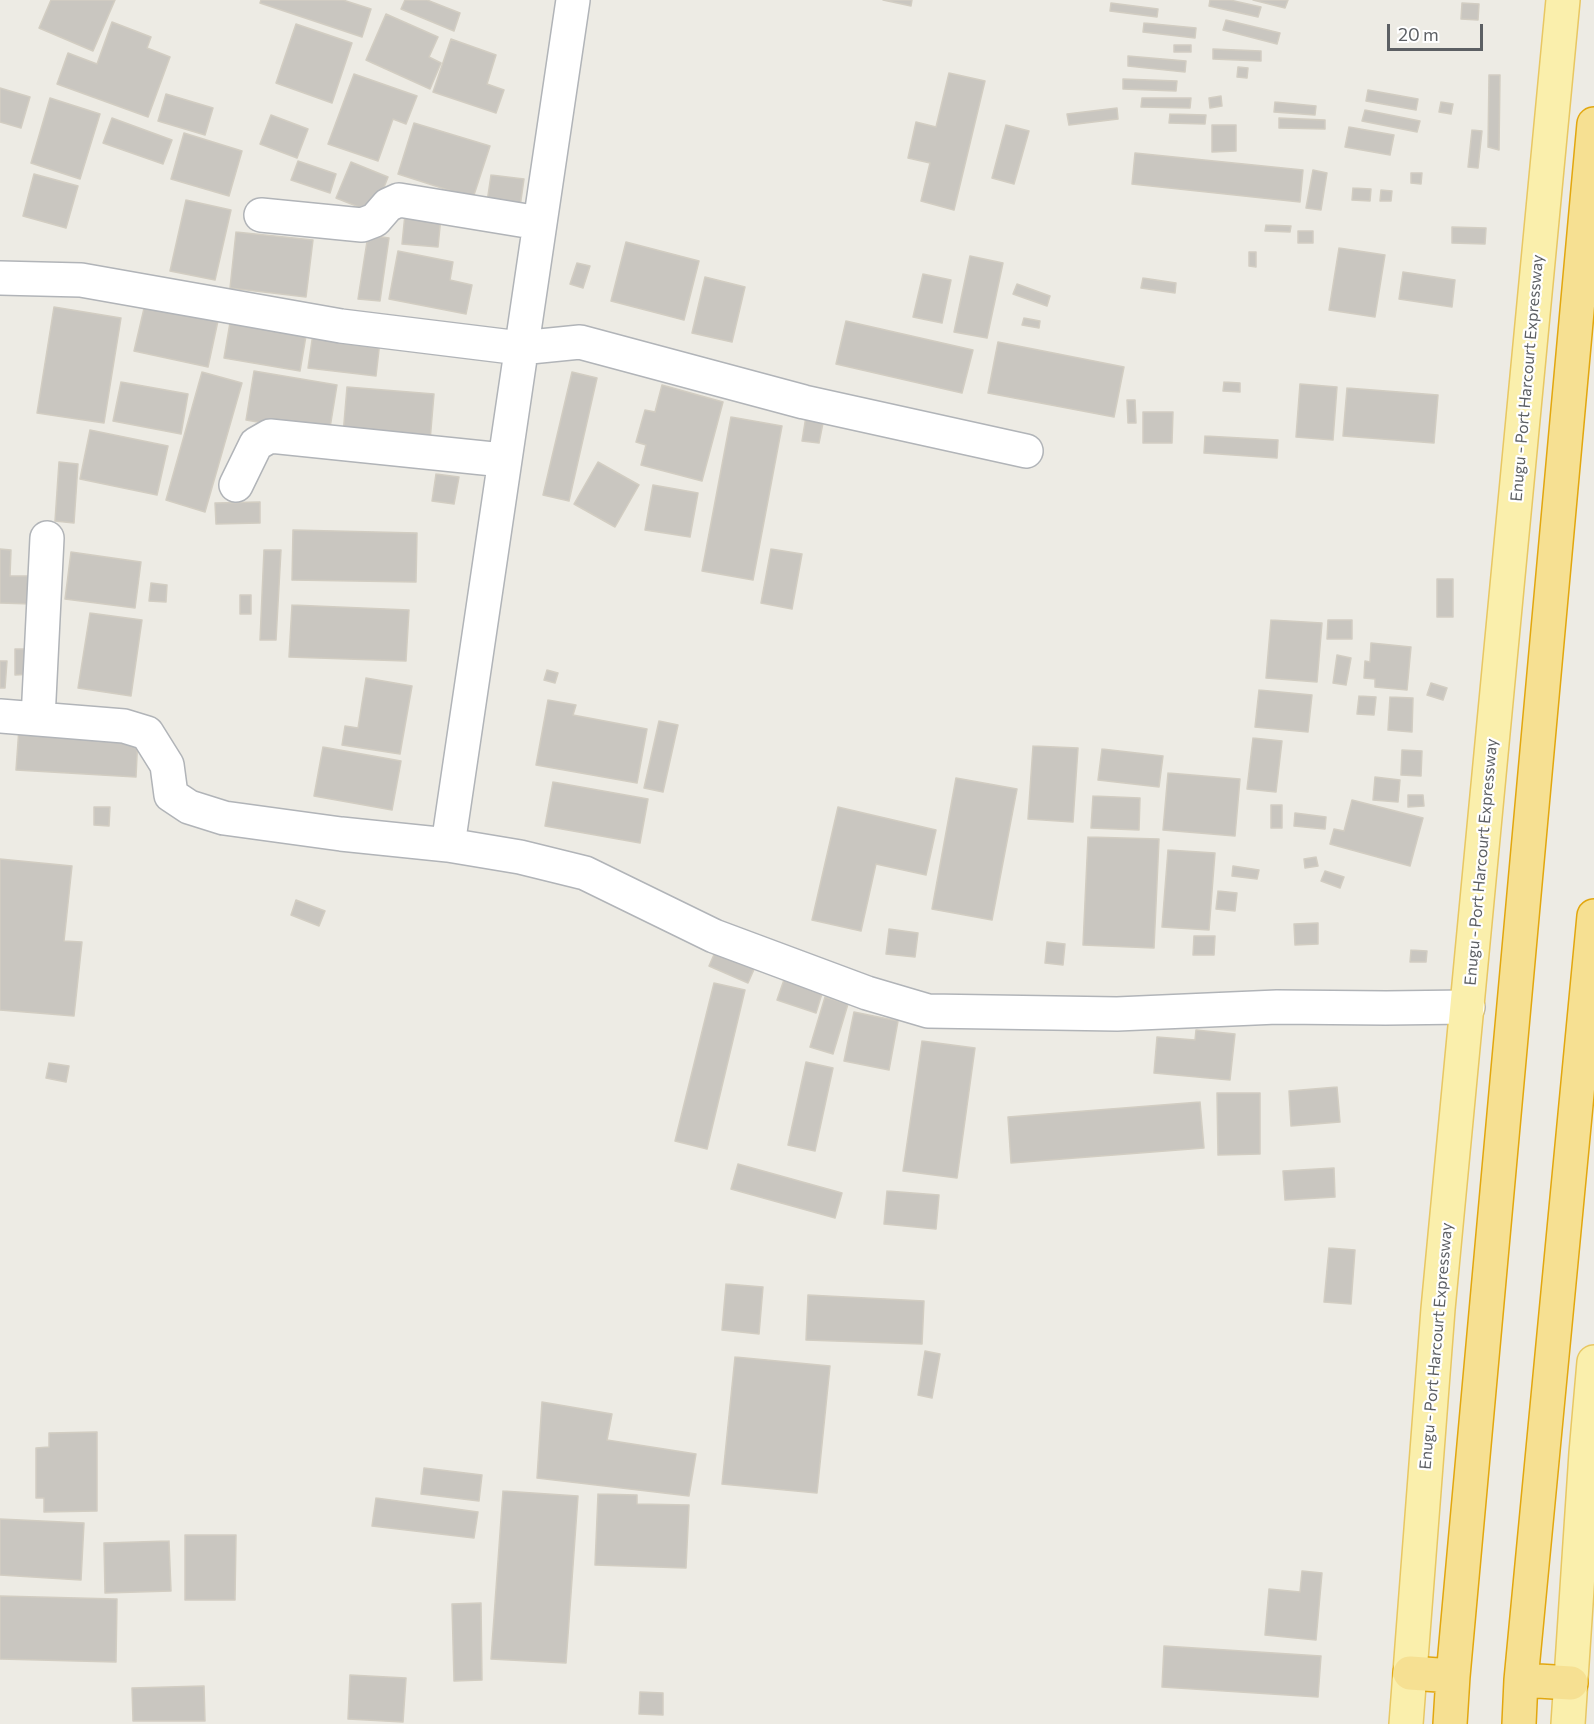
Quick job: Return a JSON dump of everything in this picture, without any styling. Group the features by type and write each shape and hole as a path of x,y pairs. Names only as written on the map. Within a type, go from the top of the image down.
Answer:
{"highway":[{"path":"1450,1724 1591,196 1594,124"},
{"path":"1519,1724 1521,1680 1594,916"},
{"path":"1410,1673 1453,1676"},
{"path":"1521,1680 1571,1683"}],"main road":[{"name":"Enugu - Port Harcourt Expressway","path":"1406,1724 1438,1309 1563,0"},
{"path":"1568,1724 1594,1362"}],"street":[{"path":"448,845 538,223 573,0"},
{"path":"261,215 362,225 375,220 388,204 399,200 538,223"},
{"path":"0,278 81,280 342,326 520,348 580,342 804,402 1026,451"},
{"path":"236,485 256,444 270,436 503,460"},
{"path":"38,719 47,538"},
{"path":"0,716 124,726 147,733 167,765 171,795 189,807 224,818 341,834 448,845 520,857 585,873 714,936 867,993 928,1011 1117,1014 1277,1007 1467,1007"}],"building":[{"path":"51,0 115,0 93,51 39,28"},
{"path":"261,0 343,0 371,9 362,37 260,3"},
{"path":"405,0 427,0 460,13 454,31 401,9"},
{"path":"883,0 912,0 911,6"},
{"path":"1210,0 1230,0 1261,7 1258,17 1209,6"},
{"path":"1253,0 1288,0 1285,8"},
{"path":"1111,3 1158,9 1157,17 1110,11"},
{"path":"1462,3 1479,4 1478,20 1461,19"},
{"path":"386,14 438,37 429,57 441,63 430,89 366,60"},
{"path":"1226,20 1280,33 1277,44 1223,30"},
{"path":"112,22 151,37 147,48 170,57 148,117 57,84 68,53 97,64"},
{"path":"1144,23 1196,28 1195,38 1143,32"},
{"path":"296,24 352,43 332,103 276,83"},
{"path":"451,39 496,55 487,84 504,90 496,113 433,92"},
{"path":"1174,45 1191,45 1191,52 1174,52"},
{"path":"1213,49 1261,51 1261,61 1213,59"},
{"path":"1128,56 1186,61 1185,72 1128,66"},
{"path":"1238,67 1248,68 1247,78 1237,77"},
{"path":"949,73 985,81 954,210 921,201 930,163 908,158 916,122 936,127"},
{"path":"354,74 417,96 406,124 393,119 378,161 328,144"},
{"path":"1489,75 1500,75 1499,150 1488,147"},
{"path":"1123,79 1177,81 1176,91 1123,89"},
{"path":"0,88 30,97 21,128 0,122"},
{"path":"1368,90 1418,99 1416,110 1366,101"},
{"path":"166,94 213,108 205,135 158,121"},
{"path":"1221,96 1222,106 1210,108 1209,98"},
{"path":"50,98 100,114 80,179 31,163"},
{"path":"1142,98 1191,98 1190,108 1141,107"},
{"path":"1275,102 1316,106 1315,115 1274,112"},
{"path":"1441,102 1453,104 1451,114 1439,112"},
{"path":"1117,108 1118,119 1069,125 1067,114"},
{"path":"1365,110 1420,121 1417,132 1362,121"},
{"path":"1170,114 1206,115 1205,124 1169,123"},
{"path":"271,115 308,129 297,158 260,144"},
{"path":"112,118 172,140 163,164 103,143"},
{"path":"1279,118 1325,120 1325,129 1279,128"},
{"path":"414,123 490,146 473,198 398,174"},
{"path":"1006,125 1029,131 1014,184 992,178"},
{"path":"1212,125 1236,125 1236,151 1212,152"},
{"path":"1349,127 1394,135 1390,155 1345,147"},
{"path":"1472,130 1482,131 1478,168 1468,167"},
{"path":"184,133 242,151 229,196 171,179"},
{"path":"1135,153 1303,170 1300,202 1132,184"},
{"path":"298,161 336,174 330,193 291,180"},
{"path":"351,162 388,177 374,213 336,198"},
{"path":"1313,170 1327,173 1321,210 1306,208"},
{"path":"1411,173 1422,173 1421,184 1411,183"},
{"path":"34,174 78,186 66,228 23,216"},
{"path":"491,175 524,179 520,207 487,202"},
{"path":"1353,188 1371,189 1370,201 1352,200"},
{"path":"1381,190 1392,191 1391,201 1380,201"},
{"path":"186,200 231,210 215,280 170,271"},
{"path":"405,214 441,217 438,247 402,244"},
{"path":"1266,225 1291,226 1290,232 1265,231"},
{"path":"1452,227 1486,228 1485,244 1452,243"},
{"path":"1298,231 1313,231 1313,243 1298,243"},
{"path":"236,232 313,240 306,297 230,288"},
{"path":"368,235 389,238 380,301 358,299"},
{"path":"626,242 699,261 684,320 611,301"},
{"path":"1339,248 1385,255 1375,317 1329,310"},
{"path":"398,251 453,262 450,280 472,285 466,314 389,299"},
{"path":"1249,252 1256,252 1256,267 1249,266"},
{"path":"970,256 1003,263 987,338 954,332"},
{"path":"577,263 590,266 583,288 570,284"},
{"path":"1403,272 1455,280 1452,307 1399,299"},
{"path":"923,274 951,280 942,323 913,317"},
{"path":"705,277 745,287 732,342 692,333"},
{"path":"1143,278 1176,283 1175,293 1141,288"},
{"path":"1017,284 1050,296 1047,306 1013,294"},
{"path":"146,300 219,316 208,367 134,351"},
{"path":"54,307 121,318 104,423 37,413"},
{"path":"231,317 307,330 300,371 224,358"},
{"path":"1024,318 1040,321 1039,328 1022,325"},
{"path":"846,321 973,350 962,393 836,364"},
{"path":"313,333 380,341 376,376 308,368"},
{"path":"998,342 1124,367 1114,417 988,393"},
{"path":"254,371 337,385 329,434 246,420"},
{"path":"202,372 242,383 205,512 166,500"},
{"path":"572,372 597,378 569,501 543,495"},
{"path":"121,382 188,394 181,434 113,421"},
{"path":"1224,382 1240,383 1240,392 1223,391"},
{"path":"1300,384 1337,387 1333,440 1296,437"},
{"path":"662,385 723,402 702,481 641,465 646,445 636,442 645,410 655,412"},
{"path":"347,387 434,394 430,441 343,435"},
{"path":"1347,388 1438,395 1434,443 1343,436"},
{"path":"1127,400 1135,400 1136,423 1128,423"},
{"path":"807,410 825,413 819,443 802,441"},
{"path":"1143,412 1173,412 1172,443 1143,443"},
{"path":"731,417 782,426 753,580 702,571"},
{"path":"90,430 168,446 157,495 80,479"},
{"path":"1205,436 1278,440 1277,458 1204,453"},
{"path":"59,462 78,464 74,523 55,521"},
{"path":"598,462 639,485 615,527 574,504"},
{"path":"436,474 459,477 454,504 432,501"},
{"path":"653,485 698,493 690,537 645,530"},
{"path":"260,502 260,523 216,524 215,503"},
{"path":"293,530 417,533 416,582 292,580"},
{"path":"0,549 11,550 10,576 32,576 32,604 0,603"},
{"path":"771,549 802,554 792,609 761,603"},
{"path":"264,550 281,550 276,640 260,640"},
{"path":"71,552 141,562 135,608 65,599"},
{"path":"1437,579 1453,579 1453,617 1437,617"},
{"path":"151,583 167,585 166,602 149,601"},
{"path":"240,595 251,595 251,614 240,614"},
{"path":"292,605 409,610 406,661 289,657"},
{"path":"90,613 142,620 131,696 78,688"},
{"path":"1271,620 1322,623 1317,682 1266,678"},
{"path":"1328,620 1352,620 1352,639 1327,639"},
{"path":"1371,643 1411,647 1407,690 1375,687 1375,679 1364,678 1365,661 1370,662"},
{"path":"15,649 34,649 34,674 15,675"},
{"path":"1337,655 1351,658 1346,685 1333,683"},
{"path":"0,661 7,661 5,688 0,688"},
{"path":"547,670 558,673 555,683 544,680"},
{"path":"366,678 412,686 400,754 342,745 345,726 358,728"},
{"path":"1431,683 1447,688 1443,700 1427,695"},
{"path":"1259,690 1312,695 1308,732 1255,727"},
{"path":"1359,696 1376,697 1374,715 1357,714"},
{"path":"1390,697 1413,698 1412,732 1388,730"},
{"path":"548,700 576,705 573,715 647,729 637,783 536,765"},
{"path":"659,721 678,725 663,792 644,788"},
{"path":"19,728 138,735 136,777 16,770"},
{"path":"1253,738 1282,741 1276,792 1247,789"},
{"path":"1033,746 1078,748 1073,822 1028,819"},
{"path":"323,747 401,761 392,810 314,796"},
{"path":"1102,749 1163,756 1159,787 1098,780"},
{"path":"1402,750 1422,751 1421,776 1401,775"},
{"path":"1168,773 1240,779 1235,836 1163,830"},
{"path":"1375,777 1400,780 1398,802 1373,800"},
{"path":"956,778 1017,789 992,920 932,909"},
{"path":"553,782 648,799 640,843 545,826"},
{"path":"1408,795 1423,795 1424,806 1408,807"},
{"path":"1093,796 1140,798 1139,830 1091,828"},
{"path":"1352,800 1423,818 1410,866 1330,844 1334,829 1344,831"},
{"path":"1271,805 1282,805 1282,828 1271,828"},
{"path":"94,807 110,807 109,826 94,825"},
{"path":"838,807 936,830 926,875 876,864 861,931 812,920"},
{"path":"1295,813 1326,817 1325,829 1294,826"},
{"path":"1088,837 1159,839 1154,948 1083,945"},
{"path":"1168,850 1215,853 1209,930 1162,927"},
{"path":"1316,857 1318,866 1305,868 1304,859"},
{"path":"0,859 72,866 64,941 82,942 74,1016 0,1010"},
{"path":"1233,866 1259,870 1257,879 1232,876"},
{"path":"1325,871 1344,877 1340,888 1321,881"},
{"path":"1218,891 1237,893 1235,911 1216,909"},
{"path":"296,900 325,911 319,926 291,915"},
{"path":"1318,923 1318,944 1295,945 1294,924"},
{"path":"889,929 918,933 915,957 886,954"},
{"path":"1194,936 1215,936 1214,955 1193,955"},
{"path":"720,941 759,958 748,983 709,966"},
{"path":"1047,942 1065,944 1063,965 1045,963"},
{"path":"1411,950 1427,951 1426,962 1410,962"},
{"path":"786,974 824,987 816,1013 777,1000"},
{"path":"714,983 745,990 707,1149 675,1141"},
{"path":"825,997 848,1004 833,1054 810,1047"},
{"path":"854,1012 898,1021 889,1070 844,1061"},
{"path":"1196,1030 1235,1034 1230,1080 1154,1073 1157,1037 1195,1040"},
{"path":"922,1041 975,1048 957,1178 903,1171"},
{"path":"806,1062 833,1068 815,1151 788,1145"},
{"path":"49,1063 69,1066 66,1082 46,1078"},
{"path":"1337,1087 1340,1122 1291,1126 1289,1091"},
{"path":"1217,1093 1260,1093 1260,1154 1218,1155"},
{"path":"1200,1102 1204,1148 1011,1163 1008,1117"},
{"path":"738,1164 842,1193 835,1218 731,1189"},
{"path":"1334,1168 1335,1197 1285,1200 1283,1171"},
{"path":"887,1191 939,1195 936,1229 884,1224"},
{"path":"1329,1248 1355,1250 1351,1304 1324,1302"},
{"path":"726,1284 763,1287 759,1334 722,1330"},
{"path":"808,1295 924,1301 922,1344 806,1340"},
{"path":"925,1351 940,1354 932,1398 918,1395"},
{"path":"735,1357 830,1366 817,1493 722,1484"},
{"path":"542,1402 612,1414 607,1440 696,1454 689,1496 537,1478"},
{"path":"97,1432 97,1511 44,1512 44,1498 36,1498 36,1448 49,1447 49,1433"},
{"path":"424,1468 482,1475 479,1501 421,1494"},
{"path":"503,1491 578,1496 566,1663 491,1659"},
{"path":"598,1494 637,1495 637,1504 689,1505 686,1568 595,1565"},
{"path":"376,1498 478,1512 474,1538 372,1526"},
{"path":"0,1519 84,1523 81,1580 0,1575"},
{"path":"185,1535 236,1535 235,1600 185,1600"},
{"path":"169,1541 171,1591 105,1593 104,1543"},
{"path":"1302,1571 1322,1573 1316,1640 1265,1635 1269,1589 1300,1592"},
{"path":"0,1596 117,1599 116,1662 0,1659"},
{"path":"481,1603 482,1680 454,1681 452,1604"},
{"path":"1164,1646 1321,1656 1318,1697 1162,1687"},
{"path":"350,1675 406,1678 403,1722 348,1719"},
{"path":"204,1686 205,1721 133,1721 132,1688"},
{"path":"640,1692 663,1693 663,1715 639,1714"}]}
